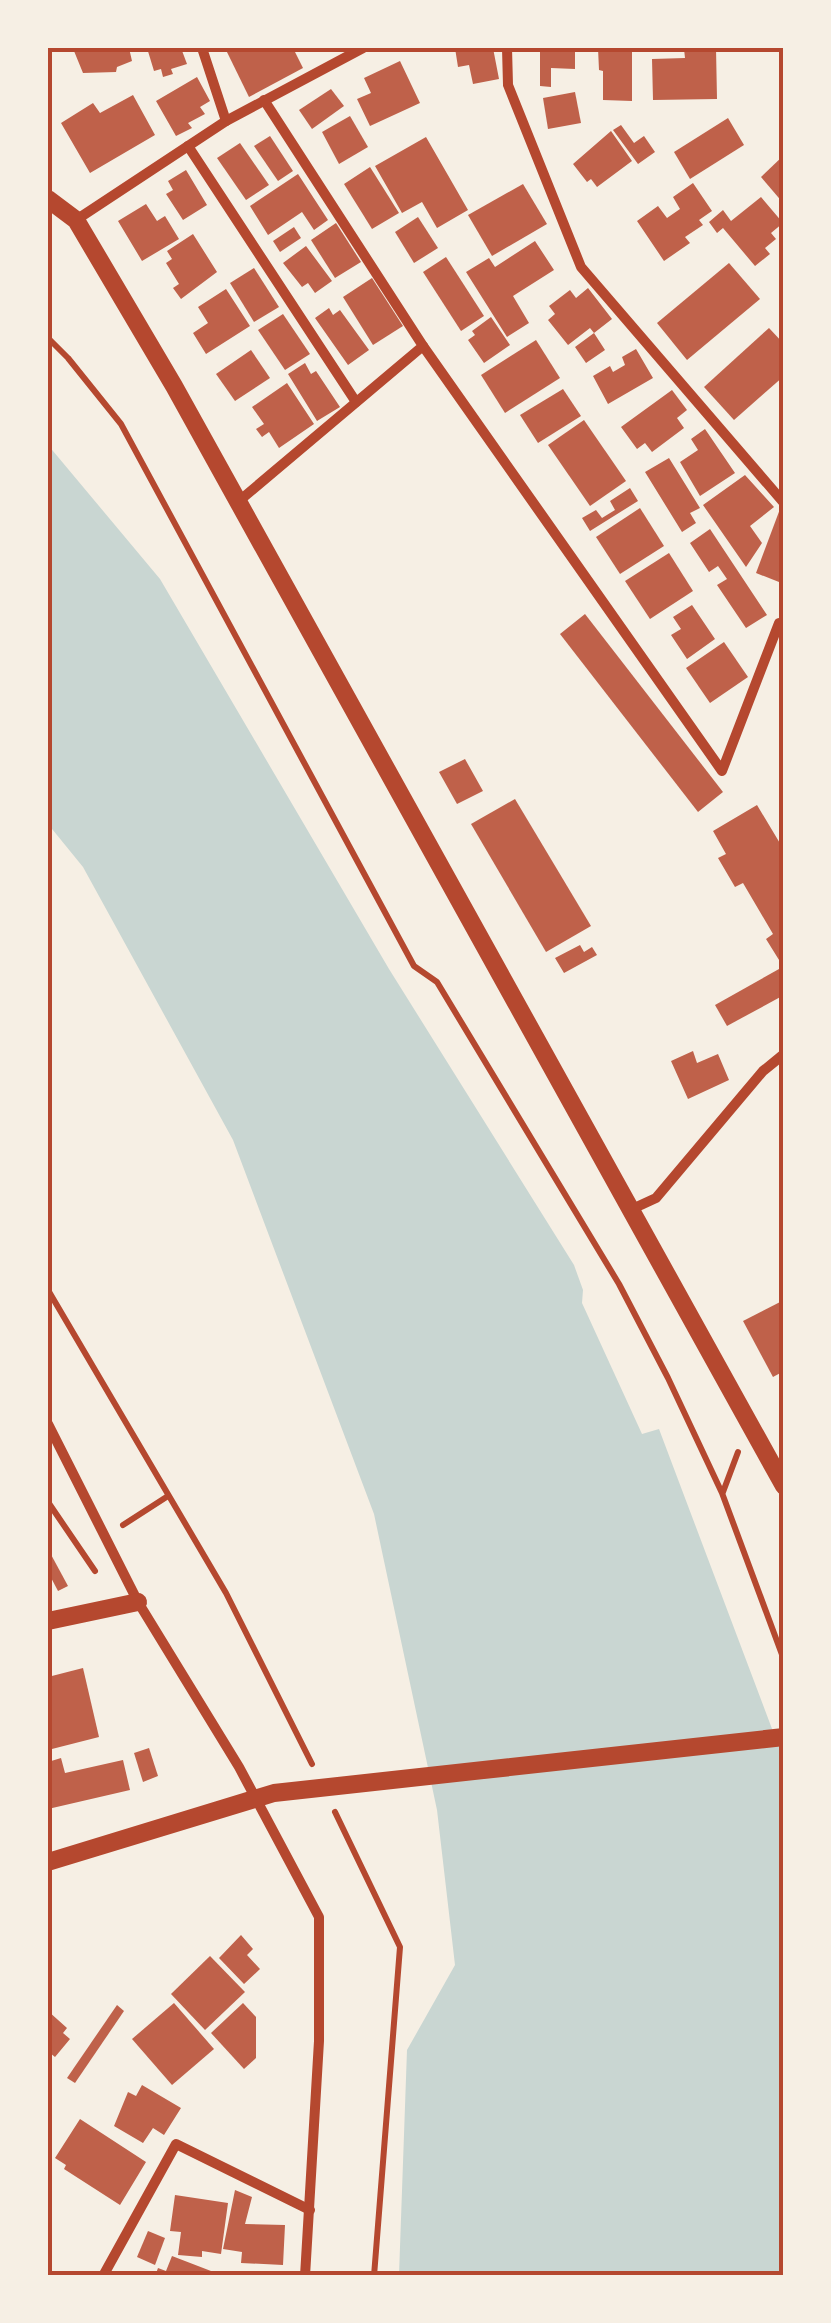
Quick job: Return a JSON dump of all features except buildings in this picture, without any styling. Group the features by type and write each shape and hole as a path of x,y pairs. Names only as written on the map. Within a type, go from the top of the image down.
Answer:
{"street":[{"path":"202,48 226,121"},
{"path":"76,220 226,121 363,48"},
{"path":"507,48 508,85 580,268 784,503"},
{"path":"264,100 423,346 722,771 784,608"},
{"path":"188,146 356,402"},
{"path":"48,199 76,220 239,501 784,1486"},
{"path":"239,501 423,346"},
{"path":"629,1210 656,1198 763,1070 784,1054"},
{"path":"48,1424 138,1602 239,1767 319,1917 319,2042 305,2276"},
{"path":"48,1621 138,1602"},
{"path":"48,1862 274,1793 784,1737"},
{"path":"103,2276 176,2144 310,2210"}],"path":[{"path":"48,338 121,424 414,966 437,982 619,1284 722,1493 784,1660"},
{"path":"105,1537 168,1496"},
{"path":"48,1502 118,1606"}],"shaded area":[{"path":"48,445 160,579 389,969 574,1265 583,1290 582,1303 642,1434 659,1429 783,1758 783,2275 399,2275 407,2050 455,1965 437,1810 374,1514 233,1140 83,867 48,824"}]}
